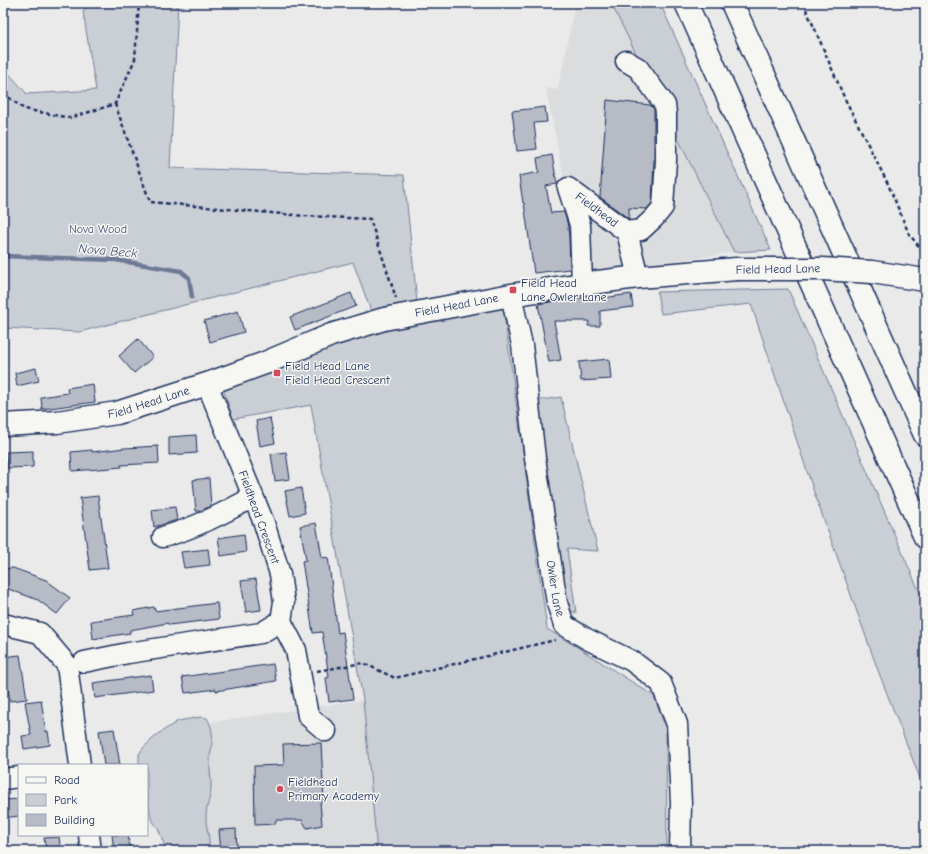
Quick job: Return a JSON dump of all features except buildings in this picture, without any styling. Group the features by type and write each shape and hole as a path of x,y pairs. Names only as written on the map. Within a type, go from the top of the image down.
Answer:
{"main road":[{"path":"686,3 925,537"},
{"path":"732,3 925,435"},
{"name":"Field Head Lane","path":"3,425 57,422 117,413 265,364 331,335 384,319 511,295 638,277 737,270 822,269 872,272 925,280"}],"street":[{"path":"626,61 638,68 665,105 666,113 666,160 662,207 654,218 641,230 627,232"},
{"name":"Fieldhead","path":"582,284 580,225 568,188 627,232 638,277"},
{"name":"Owler Lane","path":"511,295 522,345 535,458 557,603 564,625 632,661 661,683 677,724 682,803 680,851"},
{"name":"Fieldhead Crescent","path":"207,384 264,523 280,574 284,602 281,621"},
{"path":"163,537 182,531 220,515 253,497"},
{"path":"84,662 128,653 261,632 281,621 296,650 308,716 326,731"},
{"path":"3,624 40,633 67,665 80,764"},
{"path":"3,779 18,777"},
{"path":"89,836 91,851"}],"path":[{"path":"140,3 135,59 115,104 150,202 305,216 370,219 402,315"},
{"path":"803,3 844,97 888,184 909,234 925,254"},
{"path":"3,93 24,109 70,118 115,104"},
{"path":"300,674 363,663 395,678 579,634"}],"shaded area":[{"path":"575,3 611,3 734,252 578,277 573,226 546,88 558,90"},
{"name":"Fieldhead Primary Academy","path":"363,700 377,851 189,851 187,726"}],"green space":[{"name":"Nova Wood","path":"88,3 178,3 170,168 404,175 417,302 371,311 353,262 79,332 3,328 3,67 27,94 96,90 83,12"},
{"path":"611,3 660,3 771,250 734,252"},
{"path":"788,289 925,605 925,791 879,673 815,495 751,304 661,314 657,292"},
{"path":"503,306 547,629 654,696 666,730 667,851 377,851 363,700 311,405 233,419 223,388 382,326"},
{"path":"561,397 598,551 567,549 576,613 567,609 536,401"},
{"path":"201,717 207,718 212,730 210,757 211,791 206,815 206,825 209,837 208,851 165,851 158,828 151,819 148,797 148,764 139,764 139,754 158,734 178,721"}],"waterway":[{"name":"Nova Beck","path":"3,256 116,260 181,271 189,278 192,297"}],"place":[{"name":"Field Head Lane Owler Lane","path":"513,290"},
{"name":"Field Head Lane Field Head Crescent","path":"277,373"},
{"name":"Fieldhead Primary Academy","path":"280,789"}]}
